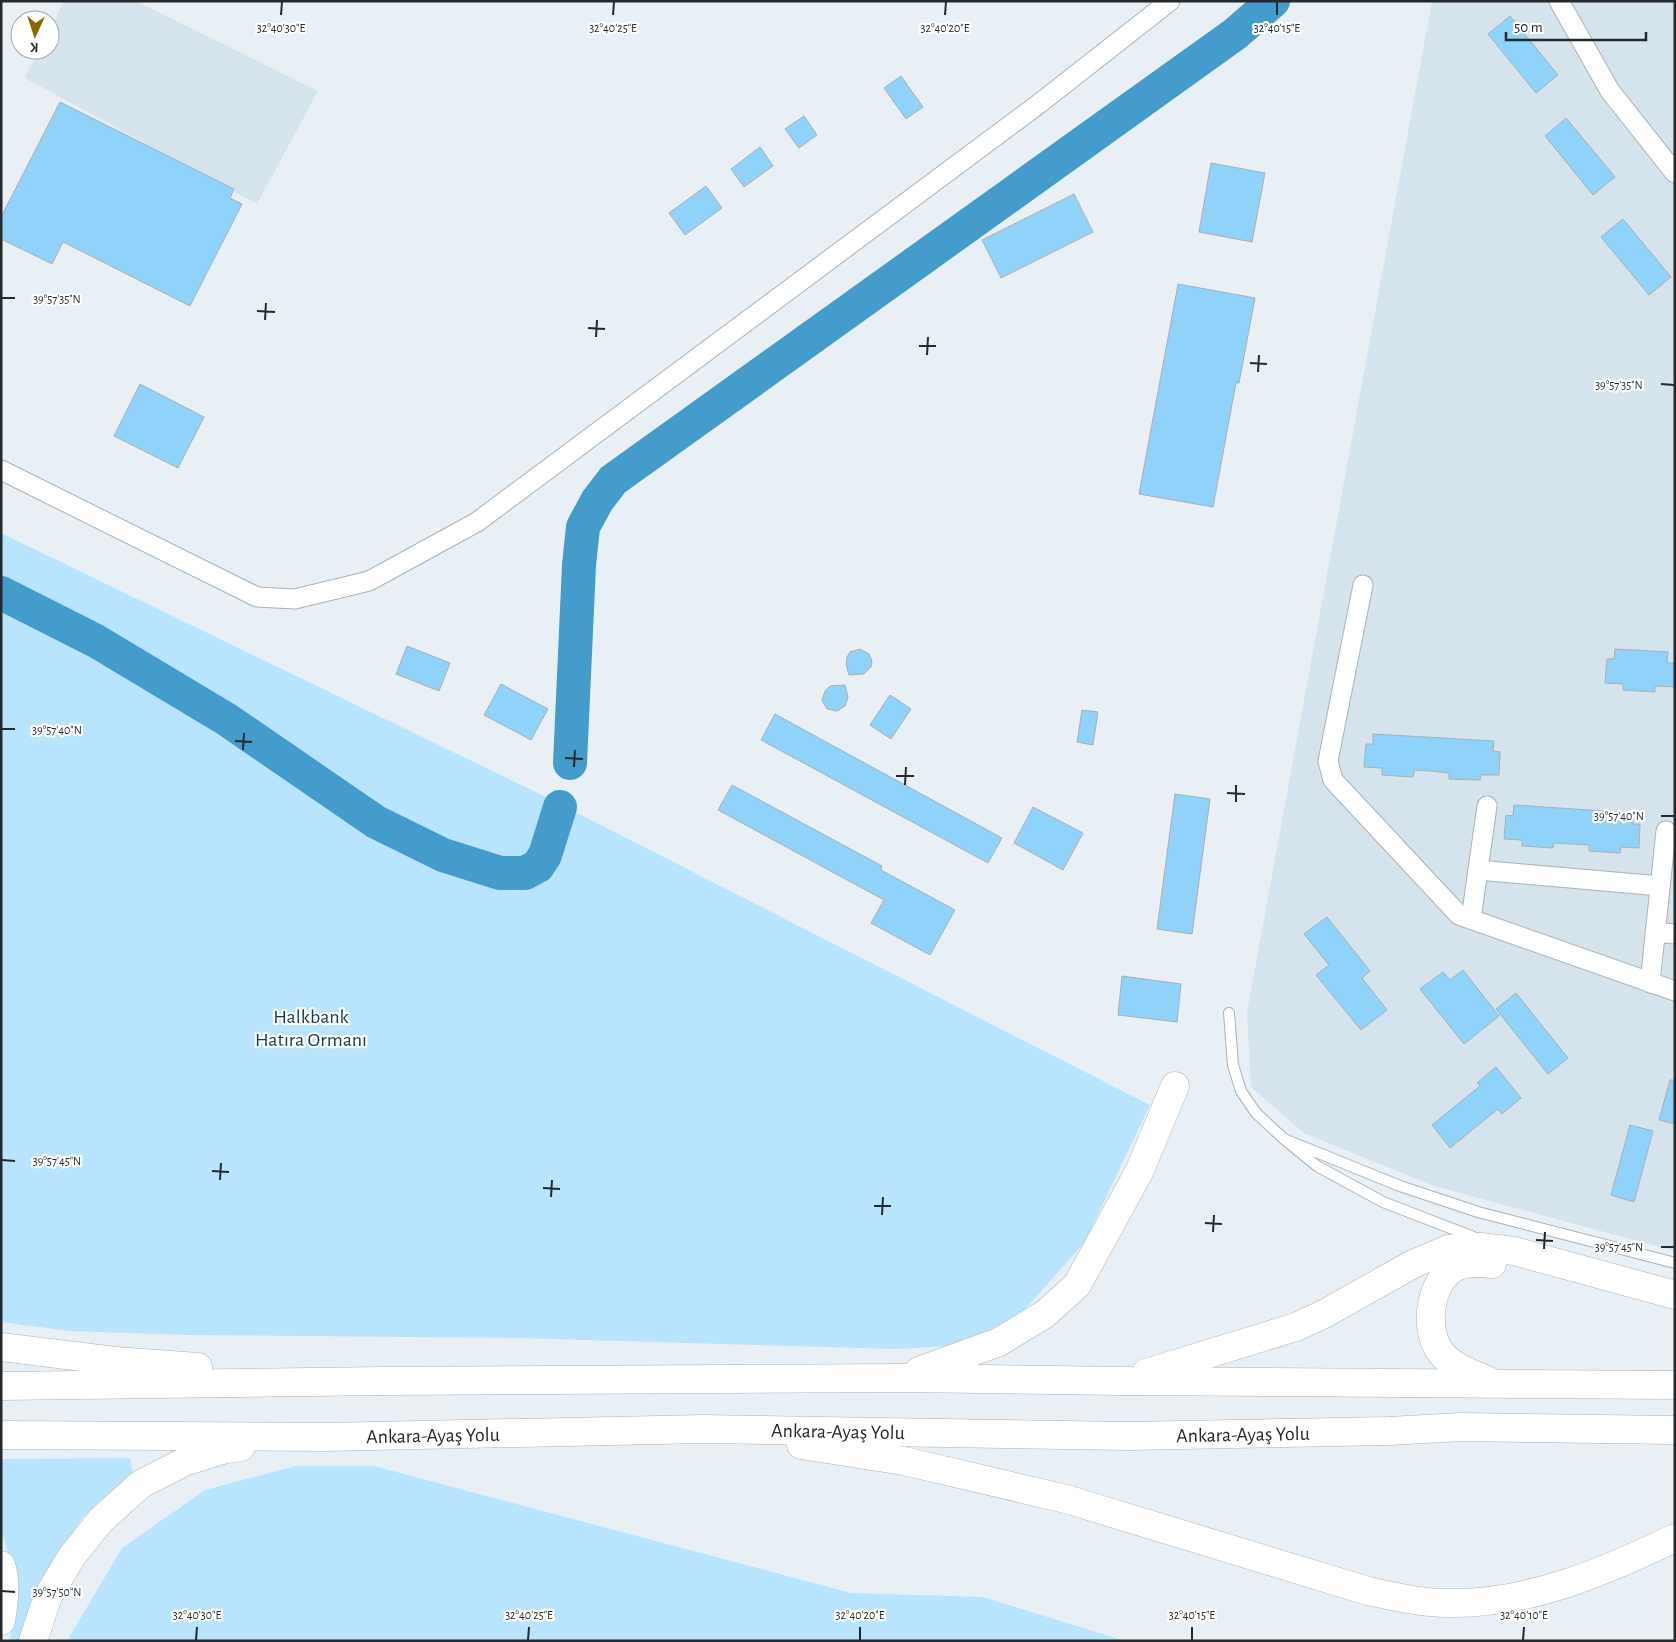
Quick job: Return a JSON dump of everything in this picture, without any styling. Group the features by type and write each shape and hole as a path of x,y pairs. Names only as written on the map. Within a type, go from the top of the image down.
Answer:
{"highway":[{"path":"902,1378 999,1342 1045,1314 1077,1284 1139,1172 1175,1086"},
{"path":"1120,1381 1296,1327 1413,1264 1448,1249 1481,1247 1514,1251 1675,1295"},
{"path":"1495,1384 1450,1361 1435,1344 1432,1336 1431,1310 1434,1295 1448,1273 1456,1267 1480,1262 1500,1265 1675,1309"},
{"path":"1,1347 114,1361 384,1381"},
{"path":"1,1386 384,1381 902,1378 1383,1384 1675,1384"},
{"name":"Ankara-Ayaş Yolu","path":"1,1435 326,1437 703,1429 1129,1436 1388,1431 1461,1427 1675,1430"},
{"path":"703,1429 904,1461 1032,1490 1132,1518 1262,1560 1368,1591 1418,1601 1453,1604 1489,1602 1522,1597 1565,1584 1636,1557 1675,1538"},
{"path":"34,1641 48,1596 72,1556 101,1520 141,1484 184,1462 226,1448 326,1437"},
{"path":"1636,1557 1675,1548"},
{"path":"1,1565 4,1572 5,1596 1,1622"}],"street":[{"path":"1,470 257,597 295,599 369,581 478,522 1040,103 1170,1"},
{"path":"1559,1 1610,91 1675,173"},
{"path":"1363,584 1328,761 1333,780 1459,915 1675,991"},
{"path":"1471,919 1487,806"},
{"path":"1650,983 1666,831"},
{"path":"1478,870 1660,886"},
{"path":"1655,932 1675,934"}],"lane":[{"path":"1229,1013 1234,1066 1242,1091 1256,1113 1284,1139 1317,1166 1383,1202 1454,1231 1514,1251"},
{"path":"1284,1139 1400,1186 1478,1212 1675,1263"}],"shaded area":[{"path":"64,1 136,1 318,91 257,204 25,78 34,60 60,60 60,10"},
{"path":"1432,1 1675,1 1675,1251 1434,1186 1304,1133 1251,1087 1247,1012"}],"green space":[{"name":"Halkbank Hatıra Ormanı","path":"1,533 546,797 1150,1105 1085,1242 1018,1317 953,1346 895,1349 517,1338 188,1335 69,1331 1,1322"},
{"path":"130,1458 133,1475 83,1517 46,1571 30,1618 25,1641 10,1641 15,1586 1,1532 1,1459"},
{"path":"296,1466 374,1466 851,1593 983,1597 1125,1641 67,1641 122,1548 205,1490"}],"building":[{"path":"1510,16 1558,75 1536,93 1488,34"},
{"path":"901,76 923,107 906,119 884,88"},
{"path":"60,102 234,189 230,198 242,204 190,306 63,242 52,264 1,239 1,217"},
{"path":"804,116 817,135 799,148 785,129"},
{"path":"1566,118 1615,177 1593,195 1545,136"},
{"path":"760,147 773,166 744,187 731,169"},
{"path":"1211,163 1265,173 1252,242 1199,232"},
{"path":"706,186 722,208 685,235 669,213"},
{"path":"1074,194 1093,232 1001,278 982,240"},
{"path":"1623,219 1671,277 1649,295 1601,237"},
{"path":"1178,284 1255,298 1239,383 1236,383 1213,507 1139,494"},
{"path":"140,384 204,417 178,468 114,436"},
{"path":"407,646 450,663 439,691 396,674"},
{"path":"860,649 869,654 872,661 871,667 864,674 849,675 846,664 847,657 850,652"},
{"path":"1615,649 1668,652 1667,663 1675,663 1675,687 1655,686 1655,692 1623,690 1623,684 1605,683 1607,659 1614,659"},
{"path":"501,684 548,709 531,740 484,715"},
{"path":"845,685 848,697 845,706 837,711 827,709 822,700 825,691 830,686"},
{"path":"890,695 911,709 891,739 870,725"},
{"path":"1082,710 1098,712 1093,745 1077,742"},
{"path":"775,714 1002,838 988,863 761,740"},
{"path":"1373,734 1494,741 1493,751 1500,752 1499,775 1481,775 1480,780 1449,779 1449,773 1414,770 1413,777 1382,775 1382,768 1364,767 1366,744 1373,744"},
{"path":"732,785 882,866 881,870 955,910 930,955 871,923 884,900 718,810"},
{"path":"1175,794 1210,799 1192,934 1157,929"},
{"path":"1514,805 1634,813 1633,824 1640,824 1639,848 1621,847 1620,853 1589,851 1589,845 1554,843 1553,848 1522,846 1522,840 1504,839 1506,815 1513,816"},
{"path":"1033,807 1083,833 1063,870 1014,843"},
{"path":"1327,917 1370,971 1362,978 1387,1010 1361,1030 1316,975 1329,965 1304,934"},
{"path":"1463,970 1499,1016 1464,1044 1420,989 1443,972 1450,980"},
{"path":"1122,976 1181,984 1177,1022 1118,1015"},
{"path":"1516,993 1568,1058 1548,1074 1496,1009"},
{"path":"1496,1067 1521,1098 1502,1114 1498,1109 1450,1148 1432,1125 1480,1086 1477,1083"},
{"path":"1670,1080 1675,1080 1675,1124 1659,1120"},
{"path":"1630,1125 1653,1131 1634,1202 1611,1195"}],"waterway":[{"path":"570,763 579,565 583,527 597,501 613,480 1235,34 1273,1"},
{"path":"1,593 96,641 226,719 376,822 443,855 500,873 525,873 538,866 545,855 560,807"}]}
